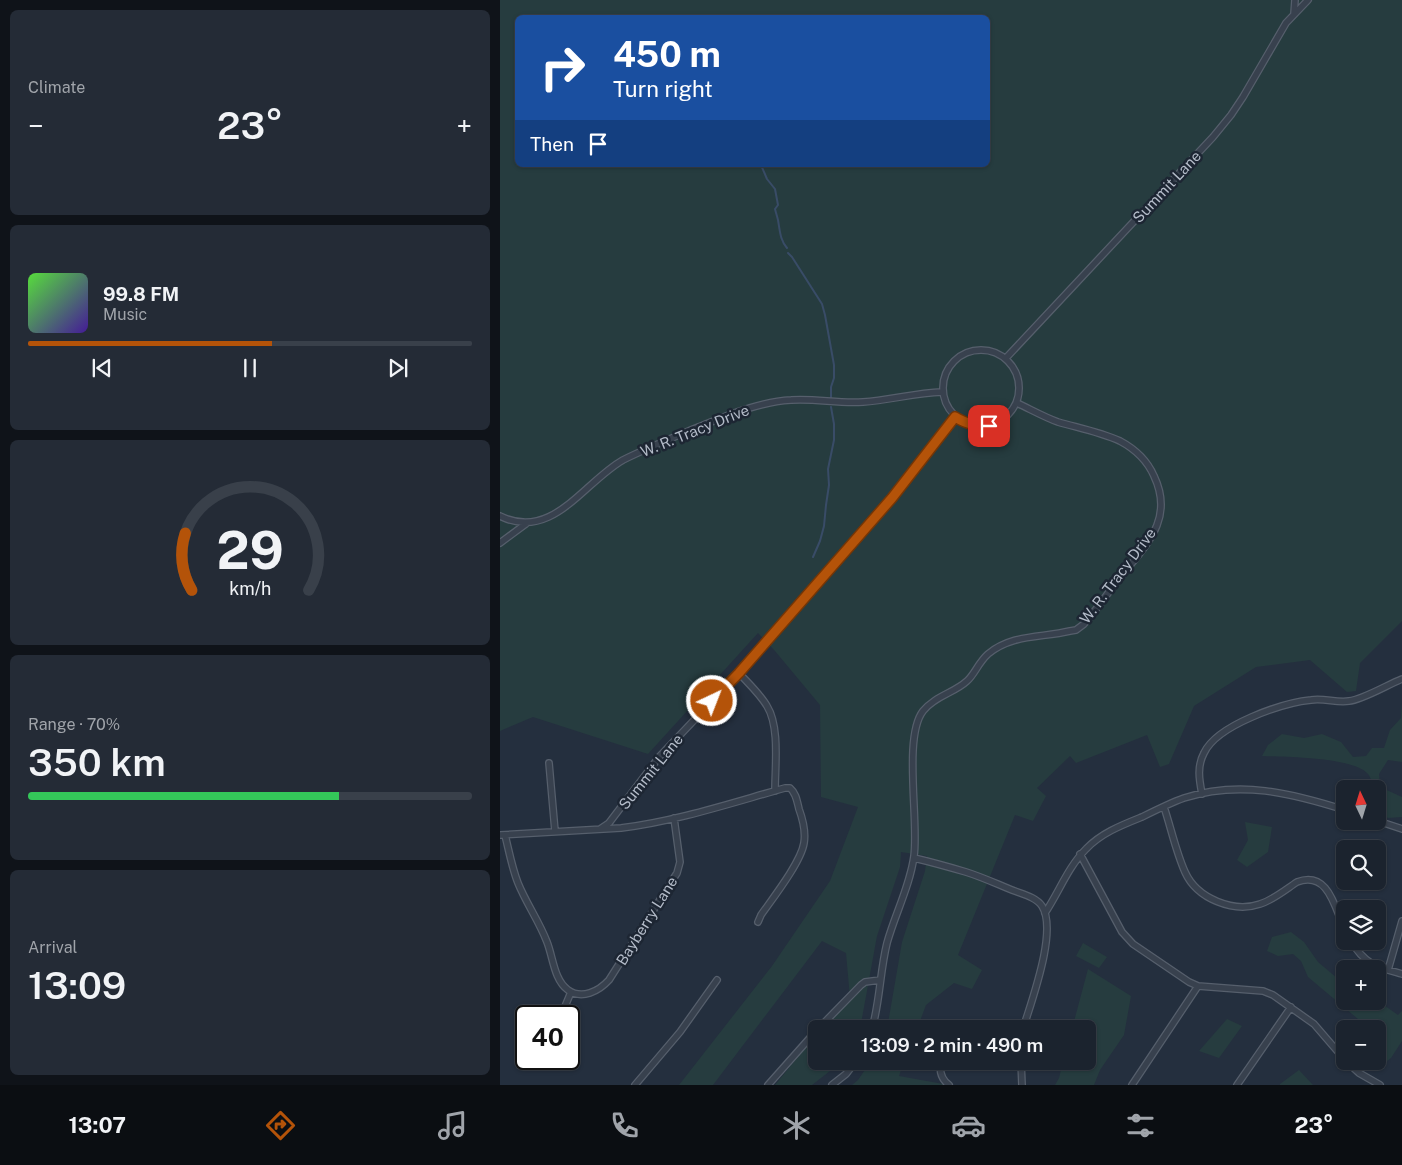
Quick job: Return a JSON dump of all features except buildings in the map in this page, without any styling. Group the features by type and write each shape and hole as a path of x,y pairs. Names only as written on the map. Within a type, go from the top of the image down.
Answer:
{"street":[{"path":"1294,14 1295,0"},
{"name":"Summit Lane","path":"1006,358 1214,137 1231,115 1280,32 1308,0"},
{"path":"982,349 995,352 1006,358 1014,368 1019,379 1020,391 1017,403 1010,413 1001,421 989,426 965,423 955,417 944,401 942,392 943,379 948,367 957,357 969,351 982,349"},
{"name":"W. R. Tracy Drive","path":"500,543 527,523 544,519 566,507 598,478 622,461 736,412 764,404 790,400 858,402 926,392 942,392"},
{"name":"W. R. Tracy Drive","path":"874,1020 888,942 914,858 913,743 917,721 924,710 934,701 968,681 982,659 1000,645 1019,639 1080,628 1151,538 1160,515 1162,504 1158,485 1151,469 1131,448 1107,436 1052,420 1017,403"},
{"name":"Summit Lane","path":"600,829 609,823 659,757 739,673 892,498 955,417"},
{"path":"500,516 511,521 527,523"},
{"path":"739,673 765,702 772,718 775,730 775,791"},
{"path":"1202,794 1199,767 1202,757 1212,740 1226,730 1262,713 1297,702 1312,700 1351,701 1402,679"},
{"path":"549,764 555,831"},
{"path":"566,1005 571,992 560,981 542,929 518,882 502,835 628,827 674,818 790,788 794,792 803,823 804,846 799,858 758,922"},
{"path":"1045,913 1080,854 1100,837 1120,826 1184,798 1228,790 1251,789 1296,795 1336,807"},
{"path":"1164,807 1186,872 1196,887 1205,895 1230,905 1252,906 1266,902 1296,882 1312,880 1321,884 1328,891 1336,909"},
{"name":"Bayberry Lane","path":"571,992 580,994 591,993 609,980 677,873 680,862 674,818"},
{"path":"1386,824 1402,829"},
{"path":"1080,854 1115,921 1132,944 1198,986 1263,991 1273,995 1314,1024 1336,1049"},
{"path":"914,858 971,874 1033,898 1042,906 1045,913 1047,938 1044,957 1026,1020"},
{"path":"1388,970 1402,921"},
{"path":"1357,950 1367,962 1374,966 1402,974"},
{"path":"635,1085 680,1032 716,980"},
{"path":"827,1020 860,985 865,982 880,980"},
{"path":"1132,1085 1198,986"},
{"path":"1237,1085 1291,1007"},
{"path":"768,1085 808,1040"},
{"path":"832,1085 849,1070"},
{"path":"941,1070 941,1074 949,1085"},
{"path":"1021,1070 1022,1085"},
{"path":"1356,1070 1380,1085"}],"green space":[{"path":"500,0 1402,0 1402,621 1360,663 1356,691 1347,692 1310,660 1256,667 1194,706 1169,764 1160,767 1147,735 1076,763 1070,756 1037,788 1046,796 1033,821 1015,815 958,955 982,970 972,989 954,983 926,1005 920,1020 889,1020 902,942 925,871 927,856 901,852 900,867 877,936 862,1020 830,1020 850,998 846,953 822,941 713,1085 679,1085 772,966 830,881 858,807 821,797 820,705 758,633 648,754 533,717 500,731"},
{"path":"1402,703 1402,762 1388,760 1379,774 1379,780 1371,780 1369,775 1360,768 1349,764 1318,759 1262,756 1268,745 1282,734 1304,738 1322,734 1341,742 1353,757 1366,756 1372,748 1384,748 1390,730 1401,718"},
{"path":"1386,790 1402,797 1402,817 1386,817"},
{"path":"1245,822 1272,827 1268,852 1247,867 1237,860 1248,840"},
{"path":"1291,932 1304,942 1318,962 1336,977 1336,1001 1308,977 1301,961 1293,954 1278,956 1267,951 1272,937"},
{"path":"1083,943 1107,957 1099,968 1076,956"},
{"path":"1088,969 1131,996 1124,1035 1100,1070 1094,1085 1055,1085 1061,1070 1096,1070 1096,1020 1074,1020"},
{"path":"1386,1007 1398,1015 1402,1011 1402,1041 1391,1058 1386,1062 1386,1020 1358,1019 1347,1010 1386,1010"},
{"path":"1227,1019 1242,1026 1219,1058 1199,1051"},
{"path":"808,1045 808,1070 831,1070 812,1085 775,1085"},
{"path":"865,1070 901,1070 899,1076 949,1085 852,1085"},
{"path":"1299,1070 1313,1085 1280,1085 1280,1084"}],"waterway":[{"path":"762,167 767,179 775,189 778,205 775,209 782,239 787,248"},
{"path":"788,253 822,304 834,365 831,398"},
{"path":"813,557 824,526 829,485 828,469 834,440 831,407"}],"route":[{"path":"712,701 739,673 892,498 955,417 965,423 989,426"}]}
